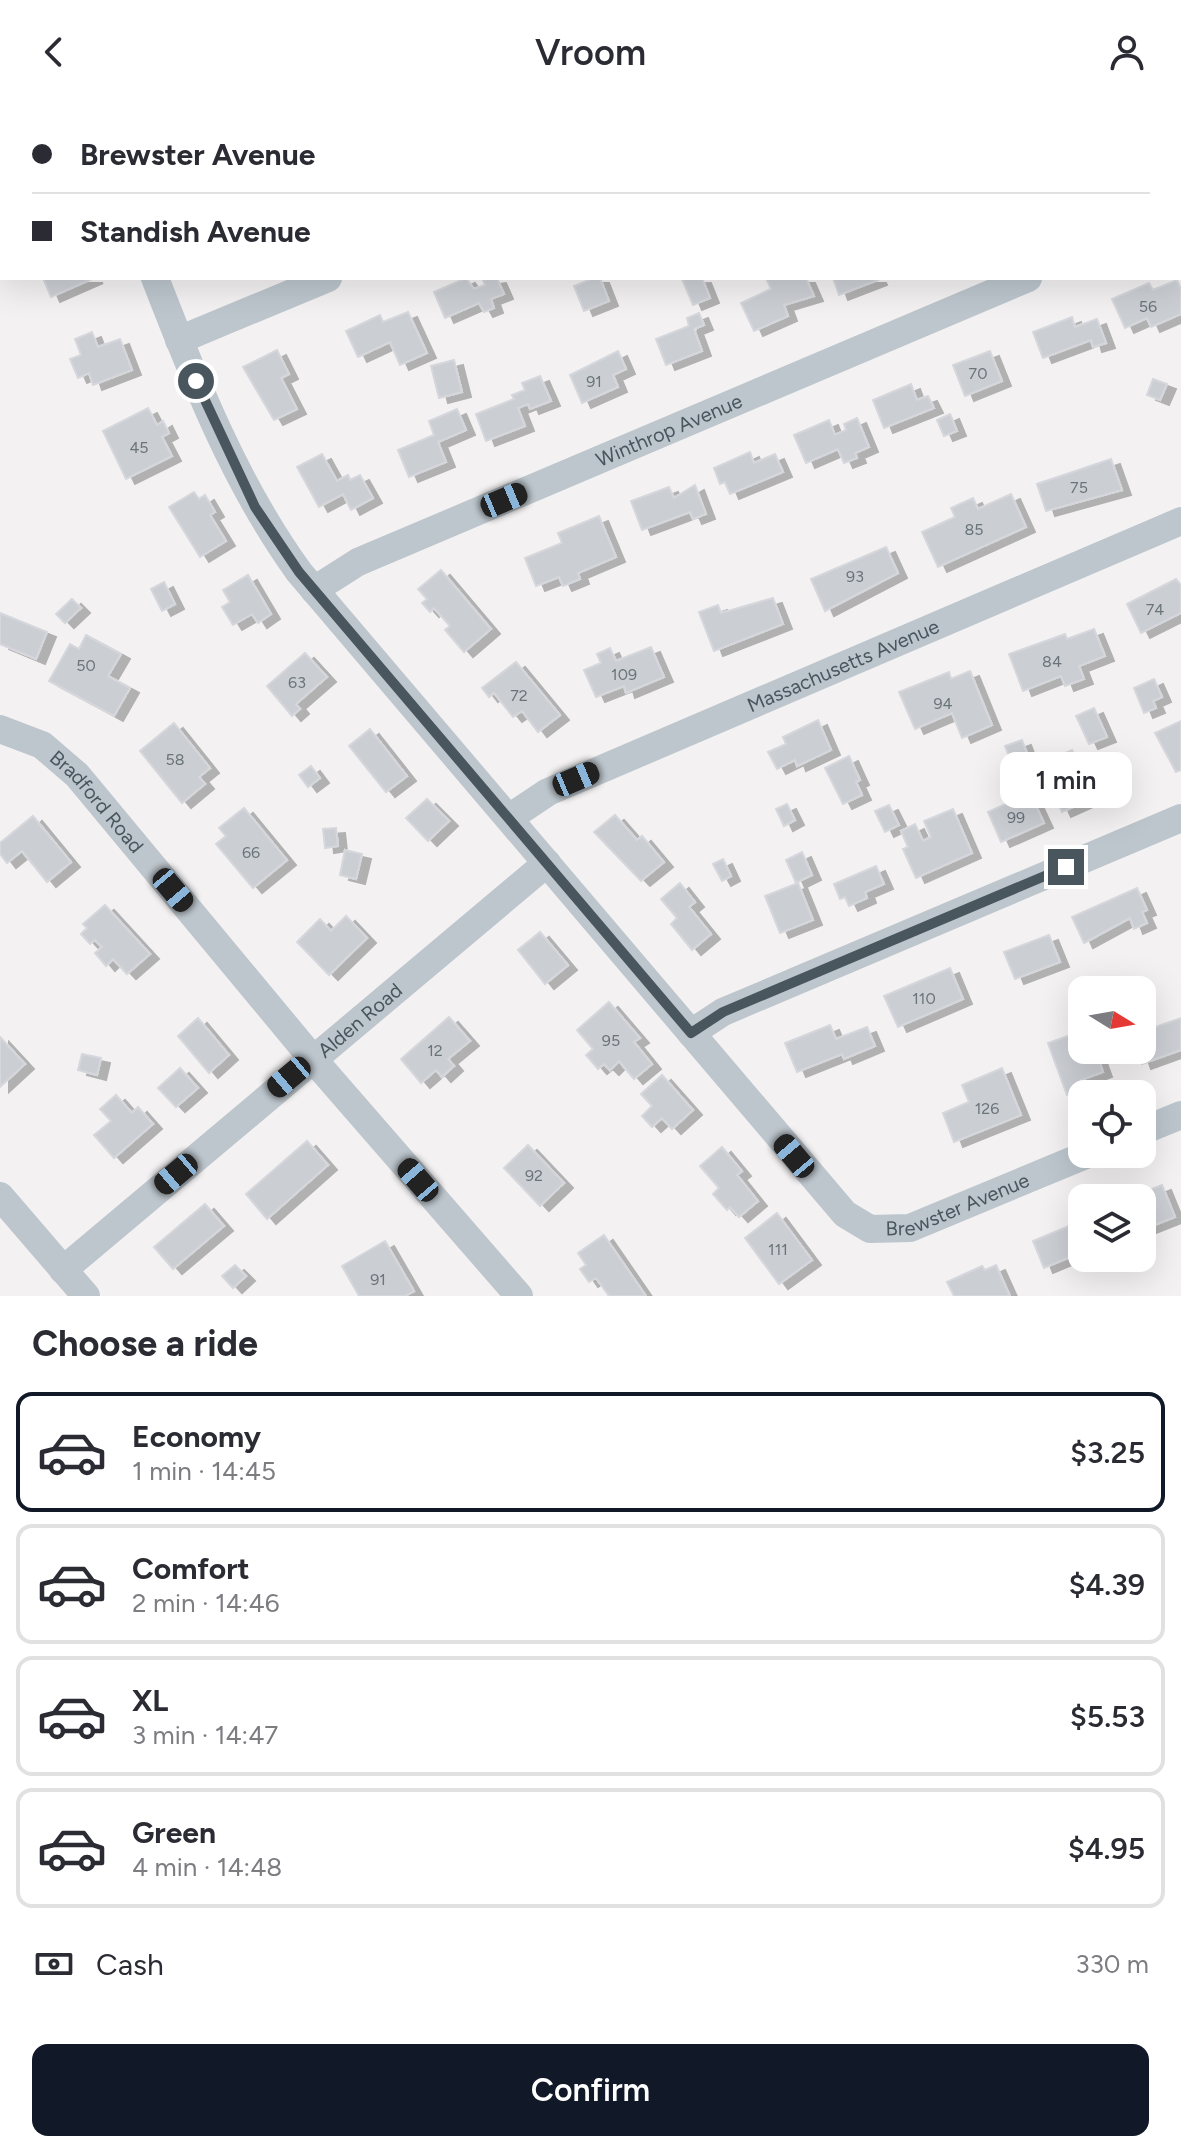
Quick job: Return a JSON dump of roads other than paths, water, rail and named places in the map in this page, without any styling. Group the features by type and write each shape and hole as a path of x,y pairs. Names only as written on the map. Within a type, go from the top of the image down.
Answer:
{"street":[{"name":"Brewster Avenue","path":"156,280 219,435 255,507 314,590 835,1204 870,1229 896,1230 925,1223 1068,1162"},
{"path":"179,340 323,280"},
{"name":"Winthrop Avenue","path":"314,590 358,562 1023,280"},
{"name":"Massachusetts Avenue","path":"509,818 548,792 1181,521"},
{"name":"Bradford Road","path":"0,729 42,745 77,775 312,1058 519,1296"},
{"path":"691,1033 723,1012 1181,818"},
{"name":"Alden Road","path":"63,1270 547,863"},
{"path":"1156,1125 1181,1115"},
{"path":"0,1196 86,1296"}]}
